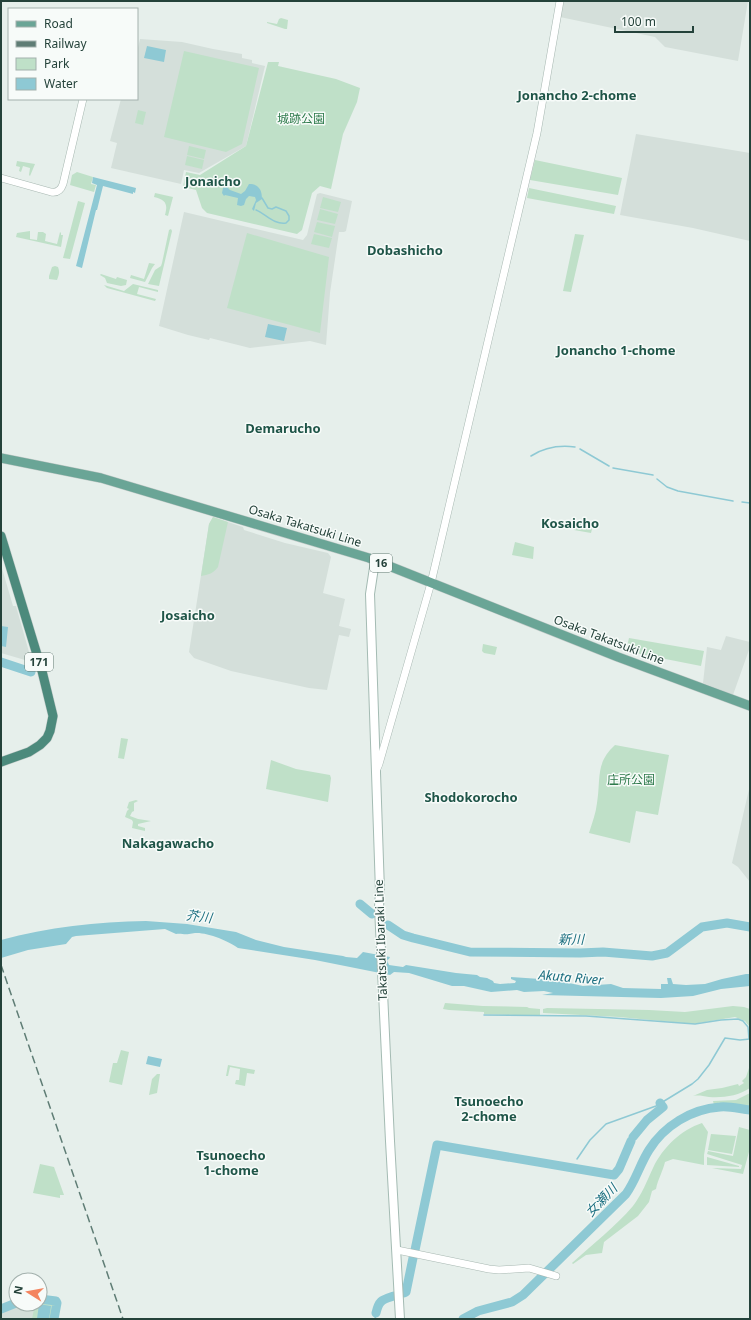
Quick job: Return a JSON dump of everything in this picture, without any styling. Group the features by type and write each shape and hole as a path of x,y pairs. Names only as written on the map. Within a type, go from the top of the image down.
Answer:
{"highway":[{"name":"171","path":"1,536 42,671 53,716 47,738 40,746 29,752 1,762"}],"main road":[{"name":"Osaka Takatsuki Line","path":"1,458 101,478 375,561 618,657 750,706"},
{"name":"Takatsuki Ibaraki Line","path":"375,561 370,594 380,943 400,1319"}],"street":[{"path":"376,771 431,582 539,127 560,1"},
{"path":"1,178 52,193 60,190 63,184 83,100"},
{"path":"397,1250 489,1269 499,1270 529,1268 555,1275"}],"shaded area":[{"path":"563,1 748,1 738,61 665,47 655,37 560,17"},
{"path":"140,39 182,42 242,54 242,58 252,60 252,63 265,66 246,146 199,173 184,170 181,184 111,168 117,143 110,141 121,100 138,100 138,48"},
{"path":"636,134 750,153 750,241 693,228 620,215"},
{"path":"320,193 352,201 346,231 339,232 330,293 326,345 310,341 250,348 210,338 209,340 188,335 159,326 184,212 303,240 307,235 317,194"},
{"path":"213,517 243,527 244,530 285,543 328,553 331,557 323,593 345,599 339,626 351,629 349,637 339,635 327,690 309,688 231,671 194,658 189,652 209,524"},
{"path":"1,565 13,606 16,606 31,659 25,660 1,653"},
{"path":"726,636 750,642 750,647 733,695 703,683 707,647 721,650"},
{"path":"750,785 750,882 738,867 732,863"},
{"path":"48,1301 55,1301 56,1303 53,1319 1,1319 1,1311 8,1308 8,1312 48,1312"}],"green space":[{"path":"281,18 288,20 287,29 267,23 277,24"},
{"path":"184,51 259,68 242,144 226,152 164,137"},
{"name":"城跡公園","path":"268,62 279,62 278,66 336,79 360,88 357,102 343,134 331,189 320,186 312,193 302,230 297,234 207,213 202,208 196,190 183,187 186,172 200,175 246,146"},
{"path":"138,110 146,112 143,125 135,123"},
{"path":"189,146 206,150 204,159 187,155"},
{"path":"187,156 204,160 202,169 185,165"},
{"path":"535,160 622,178 618,195 530,180"},
{"path":"17,161 35,164 30,176 30,168 23,166 21,172 19,171 20,167 16,166"},
{"path":"77,172 93,177 91,184 96,185 94,192 70,185 72,175"},
{"path":"529,188 616,206 614,214 527,198"},
{"path":"155,193 173,197 168,216 165,215 166,205 164,201 154,197"},
{"path":"323,197 341,202 338,212 320,208"},
{"path":"78,201 85,203 70,259 63,258"},
{"path":"320,209 338,214 335,224 317,220"},
{"path":"317,222 335,226 332,237 314,232"},
{"path":"171,229 172,231 159,286 148,284 155,270 161,266 169,230"},
{"path":"30,231 30,239 37,240 38,232 43,232 46,234 45,241 57,244 60,232 61,235 63,235 61,247 16,237 17,233"},
{"path":"247,233 329,257 320,333 227,308"},
{"path":"314,234 332,238 329,248 311,244"},
{"path":"575,234 584,235 571,292 563,291"},
{"path":"149,263 155,264 145,282 130,278 131,275 144,279"},
{"path":"52,267 58,267 59,270 57,280 49,279"},
{"path":"101,274 116,279 117,277 127,280 126,285 121,286 107,283 105,278 100,275"},
{"path":"133,284 158,290 158,292 139,287 137,294 156,299 155,301 107,288 104,285 124,291"},
{"path":"213,517 228,522 218,567 215,571 201,576 209,524"},
{"path":"576,521 592,524 591,533 574,530"},
{"path":"515,542 534,547 533,559 512,555"},
{"path":"629,638 704,651 701,666 626,651"},
{"path":"483,644 497,647 495,655 484,653 482,651"},
{"path":"121,738 128,739 124,759 118,758"},
{"name":"庄所公園","path":"615,745 669,755 658,815 636,811 630,843 589,833 595,814 600,772 604,758"},
{"path":"271,760 296,769 330,775 331,778 328,802 266,789"},
{"path":"136,800 138,801 134,803 134,811 130,816 151,821 138,824 138,826 145,828 145,831 132,828 132,820 125,817 129,809 127,808 129,802"},
{"path":"445,1003 527,1007 540,1009 540,1016 484,1014 484,1012 449,1010 443,1009"},
{"path":"733,1006 750,1009 750,1033 749,1026 745,1021 735,1017 693,1024 619,1017 543,1013 543,1009 547,1008 685,1012"},
{"path":"121,1050 129,1052 122,1085 109,1082 113,1063 117,1063"},
{"path":"228,1065 255,1070 254,1074 247,1073 245,1086 235,1084 236,1080 239,1080 240,1069 230,1067 228,1076 226,1076"},
{"path":"749,1068 750,1088 745,1091 725,1097 693,1096 707,1090 738,1084 739,1086 744,1083 742,1081 746,1077"},
{"path":"157,1074 160,1074 157,1093 149,1095 152,1079"},
{"path":"750,1093 750,1106 728,1104 714,1105 713,1101 736,1100"},
{"path":"702,1123 708,1132 704,1155 704,1165 673,1159 665,1162 656,1189 652,1191 649,1202 638,1216 604,1242 602,1253 586,1255 573,1264 572,1263 612,1228 633,1206 642,1192 657,1160 667,1146 687,1130"},
{"path":"739,1127 750,1130 750,1148 743,1174 712,1168 741,1169 742,1165 707,1154 708,1151 733,1156"},
{"path":"711,1134 736,1136 732,1154 708,1150"},
{"path":"707,1157 739,1166 739,1167 707,1165"},
{"path":"40,1164 54,1167 64,1195 60,1195 60,1198 33,1193"},
{"path":"48,1302 56,1303 53,1319 32,1319 33,1312 48,1312"}],"water":[{"path":"147,46 166,50 164,62 144,58"},
{"path":"93,177 136,188 135,193 133,192 133,194 103,186 82,268 76,266 97,185 92,183"},
{"path":"249,184 258,186 261,193 262,199 256,203 254,211 252,209 256,200 255,197 249,196 244,205 241,206 237,205 238,198 224,196 222,193 223,188 227,187 230,190 241,194 245,191"},
{"path":"268,324 287,328 284,341 265,337"},
{"path":"1,626 8,627 6,647 1,646"},
{"path":"146,921 187,924 236,932 256,940 284,947 346,957 357,958 363,952 390,957 387,960 389,965 403,967 406,965 477,975 487,978 494,983 500,984 515,983 516,981 511,979 511,977 555,980 583,986 611,984 623,988 661,989 661,984 668,984 667,978 671,978 673,984 686,985 705,984 750,974 750,986 721,989 693,996 661,998 542,995 553,993 544,991 524,992 517,990 491,992 464,986 452,986 409,973 394,972 390,975 315,960 238,948 212,935 200,933 176,934 165,929 76,936 72,937 66,944 28,950 1,958 1,940 19,935 73,926"},
{"path":"148,1056 162,1059 160,1067 146,1064"},
{"path":"48,1306 51,1306 49,1319 37,1319 38,1312 48,1312"}],"waterway":[{"path":"256,210 274,221 286,223 289,220 289,216 286,211 276,207 272,209 268,208 262,198"},
{"path":"531,456 552,447 575,447"},
{"path":"580,449 609,466"},
{"path":"613,468 653,475"},
{"path":"657,479 667,487 678,491 733,501"},
{"path":"742,502 750,503"},
{"name":"新川","path":"1,662 31,672"},
{"name":"新川","path":"360,904 372,914"},
{"name":"新川","path":"388,925 403,935 470,952 603,952 652,956 667,953 702,927 727,923 750,927"},
{"path":"484,1015 586,1016 695,1024 738,1019 743,1021 748,1027 749,1039"},
{"path":"577,1159 590,1140 606,1124 656,1106 692,1084 709,1065 725,1038 740,1040 750,1039"},
{"path":"633,1137 647,1120 663,1107 660,1103"},
{"name":"女瀬川","path":"463,1319 478,1311 512,1302 523,1295 626,1194 649,1150 655,1141 670,1126 689,1115 709,1108 728,1107 750,1110"},
{"path":"415,1250 437,1145 614,1175 619,1169 631,1141"},
{"path":"404,1293 406,1292 413,1258"},
{"path":"376,1313 378,1305 382,1301 394,1296"},
{"path":"48,1300 56,1301 57,1303 54,1319"},
{"path":"1,1309 8,1306"},
{"path":"375,1319 376,1313"}],"railway":[{"path":"1,965 123,1319"}],"district":[{"name":"Jonancho 2-chome","path":"577,95"},
{"name":"Jonaicho","path":"213,181"},
{"name":"Dobashicho","path":"405,250"},
{"name":"Jonancho 1-chome","path":"616,350"},
{"name":"Demarucho","path":"283,428"},
{"name":"Kosaicho","path":"570,523"},
{"name":"Josaicho","path":"188,615"},
{"name":"Shodokorocho","path":"471,797"},
{"name":"Nakagawacho","path":"168,843"},
{"name":"Tsunoecho 2-chome","path":"489,1108"},
{"name":"Tsunoecho 1-chome","path":"231,1162"}],"water label":[{"name":"芥川","path":"199,916"},
{"name":"Akuta River","path":"571,977"}]}
